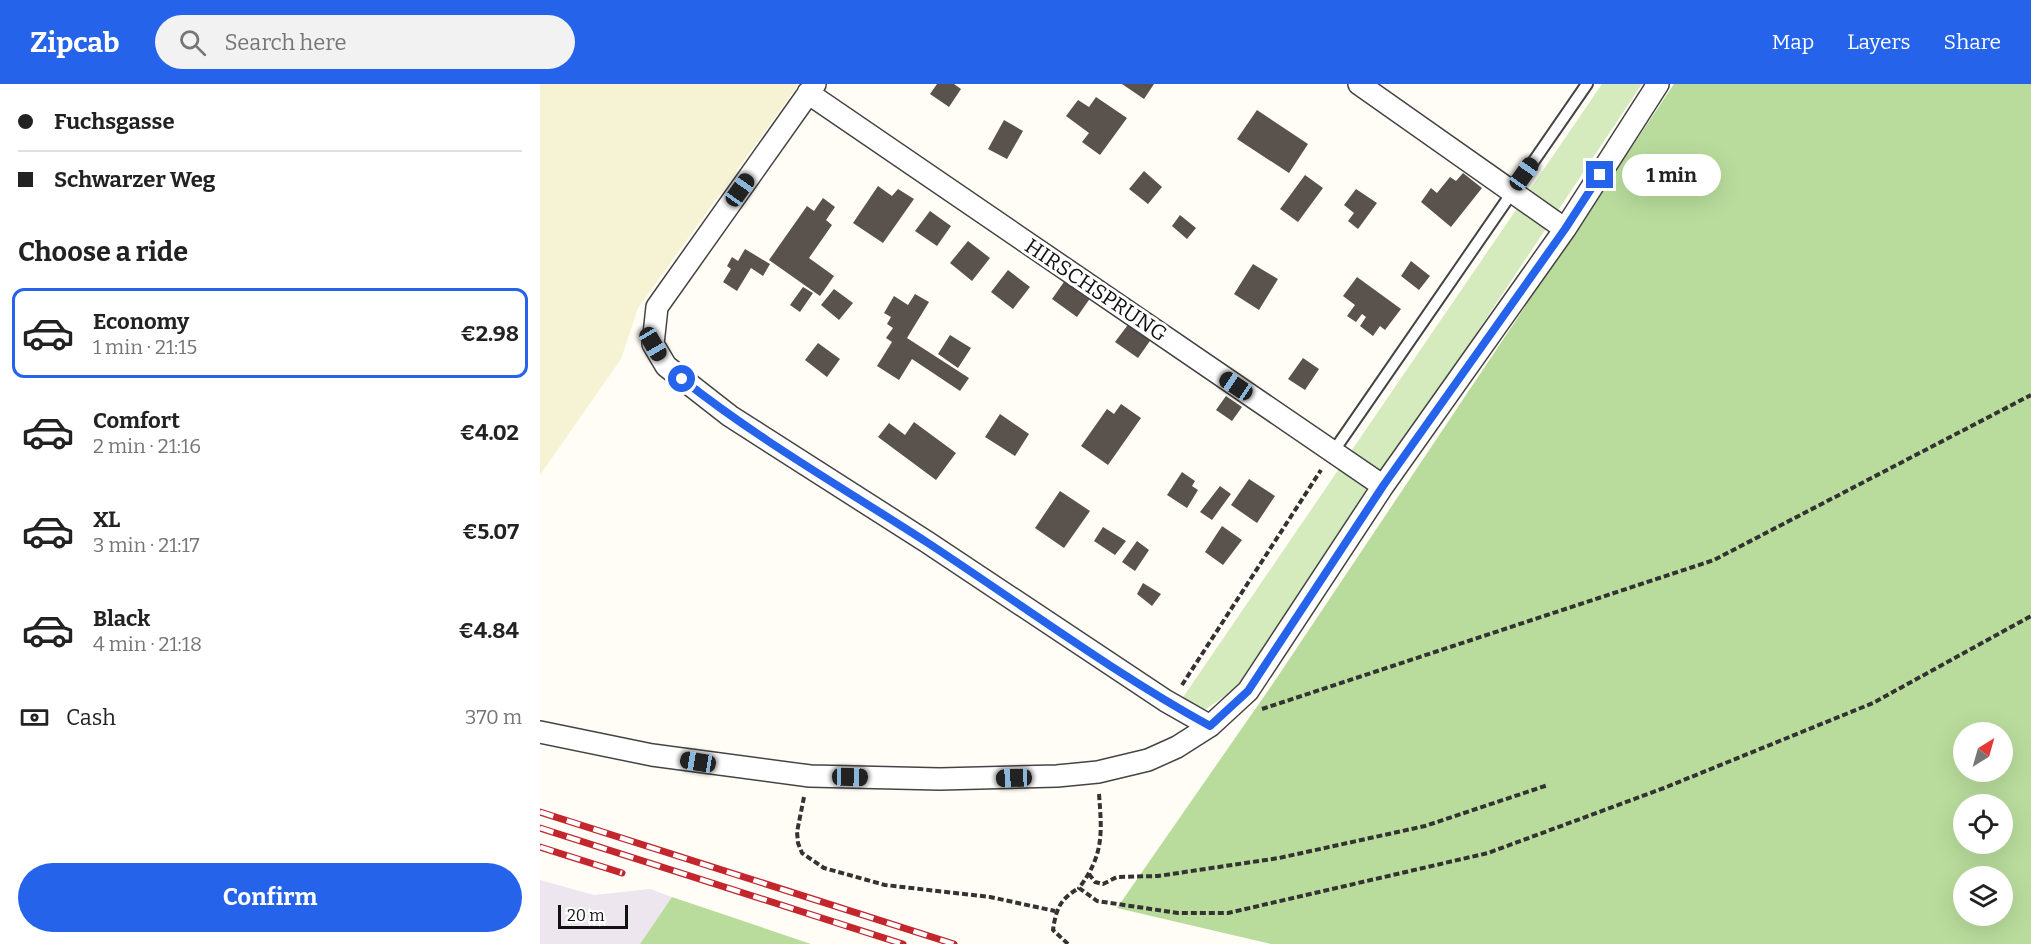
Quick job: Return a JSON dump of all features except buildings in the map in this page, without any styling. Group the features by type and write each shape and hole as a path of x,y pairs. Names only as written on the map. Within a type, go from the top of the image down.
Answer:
{"street":[{"path":"1359,84 1565,229"},
{"path":"540,732 652,755 810,776 993,779 1098,772 1148,760 1177,747 1210,726 1248,691 1383,486 1565,229 1658,84"},
{"path":"812,88 657,307 653,344 666,366 730,416 927,542 1170,703 1210,726"},
{"name":"HIRSCHSPRUNG","path":"812,88 1383,486"}],"lane":[{"path":"1333,452 1587,84"}],"path":[{"path":"1255,711 1714,560 2031,394"},
{"path":"1170,703 1333,452"},
{"path":"1079,888 1097,901 1178,913 1228,913 1488,853 1664,788 1873,703 2031,616"},
{"path":"1068,944 1053,930 1055,911 1064,897 1079,888 1089,874 1103,838 1098,772"},
{"path":"810,776 796,832 802,853 811,861 824,868 885,885 990,897 1055,911"},
{"path":"1089,874 1095,882 1103,884 1117,877 1158,876 1279,858 1425,826 1548,784"}],"shaded area":[{"path":"540,84 799,84 638,308 621,359 540,475"},
{"path":"540,880 594,895 650,889 672,897 641,944 540,944"}],"green space":[{"path":"1602,84 1642,84 1244,683 1206,709 1177,706"},
{"path":"1674,84 2031,84 2031,944 1271,944 1117,908 1274,682"},
{"path":"672,897 811,944 640,944"}],"railway":[{"path":"540,812 954,944"},
{"path":"540,828 903,944"},
{"path":"540,847 622,873"}],"route":[{"path":"682,379 730,416 927,542 1166,701 1210,726 1248,691 1383,486 1565,229 1600,175"}]}
